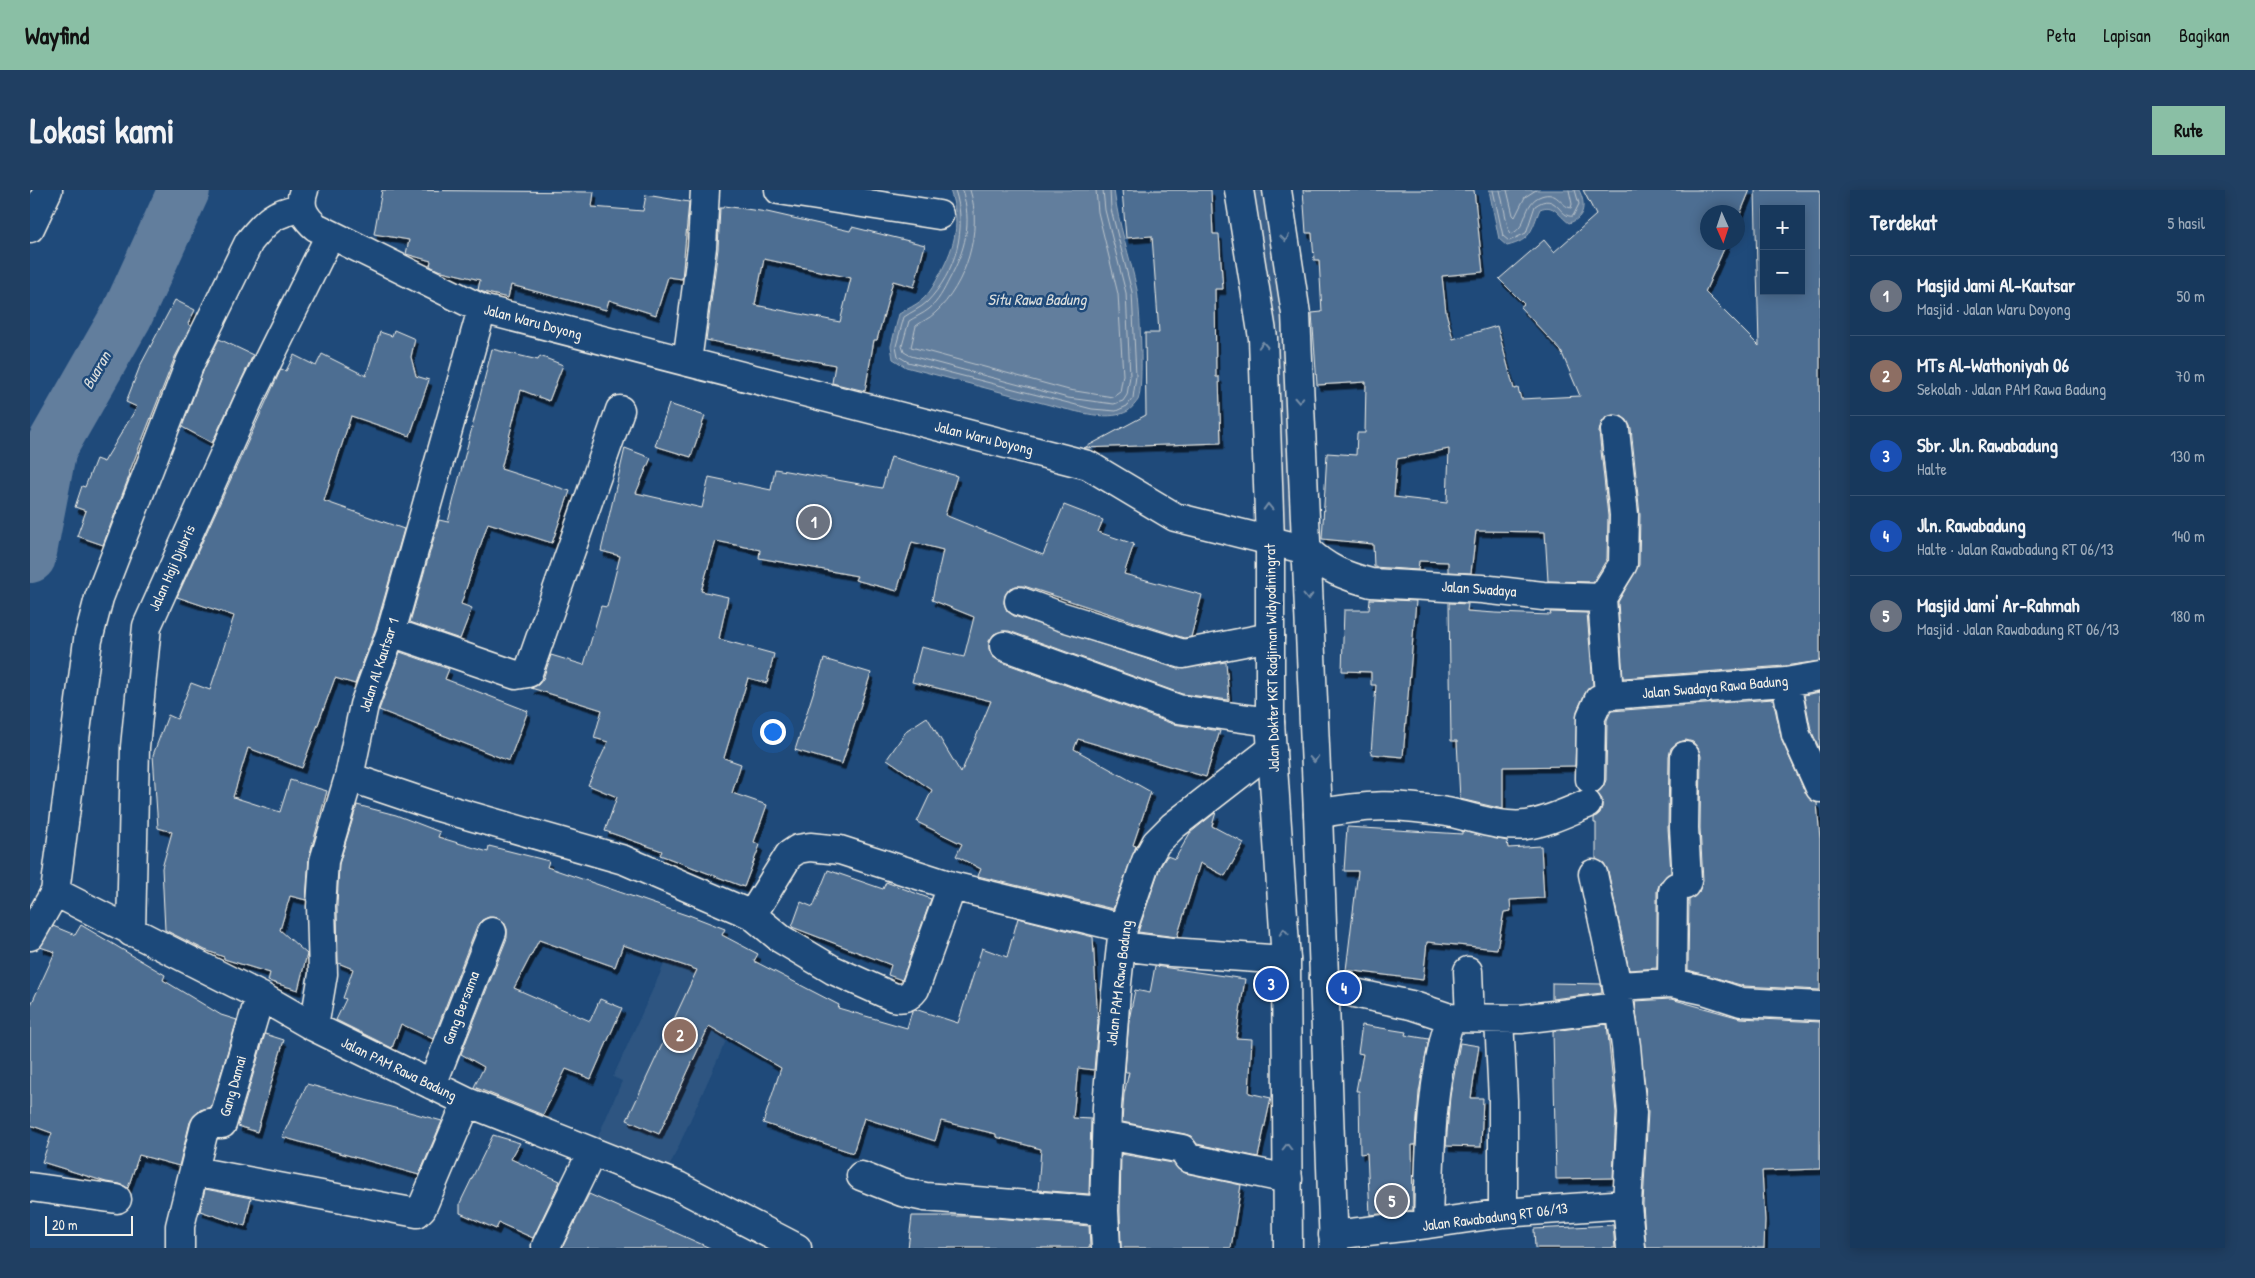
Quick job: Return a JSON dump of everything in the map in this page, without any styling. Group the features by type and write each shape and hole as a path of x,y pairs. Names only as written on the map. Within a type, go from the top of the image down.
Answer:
{"street":[{"path":"30,228 48,190"},
{"path":"687,362 703,239 705,190"},
{"path":"779,190 939,215"},
{"name":"Jalan Dokter KRT Radjiman Widyodiningrat","path":"1239,190 1263,338 1270,541 1270,722 1286,960 1288,1248"},
{"path":"1277,190 1296,314 1312,725 1318,814 1333,1241"},
{"path":"30,936 55,892 88,640 99,598 190,363 249,242 262,226 280,212 305,206"},
{"name":"Jalan Waru Doyong","path":"305,206 330,235 482,309 1088,465 1175,517 1270,541"},
{"name":"Jalan Haji Djubris","path":"131,932 135,747 147,626 250,396 330,235"},
{"name":"Jalan Al Kautsar 1","path":"314,1028 324,974 321,906 324,861 348,777 364,705 390,632 482,309"},
{"path":"390,632 516,675 528,673 620,410"},
{"path":"1318,814 1378,805 1448,813 1498,824 1523,825 1545,822 1588,792 1591,717 1599,698 1609,695 1602,598 1623,564 1624,515 1615,430"},
{"name":"Jalan Swadaya","path":"1270,541 1306,550 1321,565 1371,583 1482,589 1542,596 1602,598"},
{"path":"1019,601 1183,654 1270,637"},
{"path":"1004,646 1178,709 1270,722"},
{"name":"Jalan Swadaya Rawa Badung","path":"1609,695 1786,682 1820,676"},
{"path":"1786,682 1796,735 1820,788"},
{"name":"Jalan PAM Rawa Badung","path":"1106,1248 1104,1211 1109,1062 1122,937 1146,861 1156,843 1173,826 1272,749"},
{"path":"1672,982 1673,891 1676,887 1685,885 1687,881 1685,756"},
{"path":"348,777 432,805 624,860 752,915 781,939 833,970 893,997 902,999 910,995 915,989 952,886"},
{"path":"752,915 789,855 798,849 810,847 840,850 1171,952 1286,960"},
{"path":"1592,874 1618,996 1626,1046 1632,1113 1627,1204 1632,1248"},
{"name":"Jalan PAM Rawa Badung","path":"55,892 260,996 314,1028 467,1102 678,1186 797,1248"},
{"name":"Gang Bersama","path":"432,1085 492,932"},
{"path":"1428,1224 1432,1112 1441,1049 1460,1018 1468,971"},
{"path":"1324,978 1326,983 1354,993 1412,1005 1460,1018 1541,1017 1579,1010 1618,996 1672,982 1740,1002 1820,1006"},
{"name":"Gang Damai","path":"180,1248 180,1226 206,1124 222,1124 260,996"},
{"path":"1499,1019 1503,1100 1503,1213"},
{"path":"194,1171 417,1213 422,1208 467,1102"},
{"path":"1107,1135 1182,1149 1188,1158 1288,1179"},
{"path":"546,1246 592,1152"},
{"path":"862,1176 902,1192 925,1197 1104,1211"},
{"path":"30,1186 117,1199"},
{"name":"Jalan Rawabadung RT 06/13","path":"1333,1241 1503,1213 1627,1204"}],"shaded area":[{"path":"1239,190 1277,190 1307,550 1270,541"},
{"path":"667,958 747,994 667,1172 596,1141 622,1081 613,1077"}],"water":[{"name":"Situ Rawa Badung","path":"950,190 1114,190 1118,215 1137,290 1139,312 1141,346 1140,392 1138,400 1129,410 1121,414 1105,416 1065,409 906,367 893,359 891,346 899,314 920,302 927,294 940,274 950,253 956,223"},
{"path":"1489,190 1579,190 1583,200 1583,210 1578,218 1569,223 1552,209 1540,209 1530,233 1521,241 1507,246 1499,239"}],"building":[{"path":"382,190 594,192 592,207 643,211 646,195 689,202 682,279 668,277 656,315 609,300 606,310 511,285 508,298 483,292 478,290 480,280 438,270 430,266 431,261 406,254 409,240 374,234"},
{"path":"1122,190 1211,190 1213,234 1219,234 1223,289 1215,289 1216,377 1219,377 1221,443 1084,448 1146,415 1145,333 1159,333 1152,236 1126,238"},
{"path":"1303,190 1474,190 1483,272 1442,276 1446,312 1453,339 1497,326 1514,389 1518,388 1521,399 1580,396 1561,351 1520,307 1524,304 1499,279 1544,240 1554,252 1596,215 1583,190 1750,190 1744,205 1700,205 1700,250 1723,250 1705,292 1759,346 1755,190 1820,190 1820,661 1784,666 1623,678 1618,602 1639,565 1640,515 1631,428 1627,420 1621,416 1613,415 1606,417 1601,424 1599,432 1608,516 1607,559 1593,582 1548,581 1545,532 1476,531 1471,573 1448,572 1448,562 1419,561 1418,570 1374,567 1373,544 1322,539 1327,453 1356,455 1357,433 1365,433 1366,382 1317,385 1312,313 1322,312 1319,260 1314,260 1312,233 1306,233","holes":["1449,449 1447,503 1394,497 1397,459"]},
{"path":"724,206 767,212 850,231 852,227 925,245 914,287 893,281 877,340 874,340 865,391 832,383 835,365 706,340 718,249 720,208","holes":["764,259 851,278 840,322 755,305"]},
{"path":"175,300 195,310 188,324 191,326 175,357 103,545 77,536 86,511 75,507 82,486 85,487 96,459 104,462 137,407 126,402 140,366"},
{"path":"394,330 415,339 411,357 416,376 429,380 410,436 351,416 324,501 404,529 376,627 355,684 335,678 302,768 248,748 233,797 280,812 290,780 327,791 309,857 306,900 290,896 280,930 307,954 298,990 268,981 270,973 224,959 224,957 205,950 165,930 162,868 172,832 158,828 153,755 168,715 177,719 191,683 210,690 234,616 177,597 281,369 286,371 294,355 316,366 322,354 366,376 380,332 392,336"},
{"path":"219,339 253,355 212,443 182,427 204,369"},
{"path":"492,349 538,360 540,356 563,365 549,401 521,390 501,469 570,491 552,543 488,523 461,604 472,608 460,639 410,622 439,520 448,522"},
{"path":"669,404 705,416 691,457 655,446"},
{"path":"625,448 651,458 636,493 702,508 709,477 771,490 775,469 882,488 891,457 957,476 945,515 1043,555 1064,505 1103,520 1098,532 1134,544 1124,574 1202,595 1191,637 1184,638 1024,586 1016,586 1009,589 1005,595 1004,603 1007,611 1014,616 1178,669 1226,662 1229,700 1182,694 1009,631 994,634 989,641 989,649 992,656 999,661 1173,724 1220,731 1206,777 1078,739 1074,749 1151,792 1133,845 1136,846 1113,909 978,876 981,869 956,856 962,844 917,822 932,790 887,759 907,730 927,717 961,773 991,701 912,682 921,647 964,657 974,617 932,600 943,550 912,542 897,591 855,580 857,576 759,558 760,550 716,541 701,591 728,597 719,639 774,654 767,683 748,678 724,758 741,764 732,793 767,805 754,842 760,845 744,887 660,855 662,851 605,831 617,797 588,785 608,742 594,738 602,710 531,688 538,685 543,679 551,655 584,665 601,606 607,607 620,556 601,551"},
{"path":"1370,599 1416,601 1403,757 1371,754 1376,685 1371,685 1371,672 1342,671 1344,610 1369,610"},
{"path":"1449,603 1468,604 1467,611 1551,615 1550,612 1587,613 1593,685 1585,693 1577,711 1575,766 1503,767 1503,809 1460,799 1457,741 1451,741"},
{"path":"400,652 449,669 445,679 528,711 509,761 379,710"},
{"path":"824,659 871,673 842,764 795,750"},
{"path":"1820,692 1820,750 1811,730 1804,695"},
{"path":"1773,699 1782,741 1806,794 1817,803 1820,839 1820,990 1744,986 1688,970 1689,900 1699,892 1703,880 1700,828 1701,756 1693,742 1686,740 1677,743 1671,748 1669,756 1668,828 1671,873 1660,882 1657,891 1657,968 1629,970 1608,871 1604,863 1596,859 1596,823 1594,823 1594,818 1600,813 1602,807 1602,799 1597,793 1603,787 1606,780 1607,720 1611,711"},
{"path":"357,805 396,815 440,832 438,837 488,852 489,846 549,861 547,867 725,929 722,935 758,954 754,961 839,1005 838,1008 907,1028 912,1011 915,1009 958,1023 982,948 1007,957 1018,918 1093,937 1098,1023 1094,1070 1078,1068 1073,1118 1091,1119 1089,1194 1038,1190 1041,1149 996,1137 996,1134 941,1121 935,1141 864,1118 853,1153 763,1123 781,1068 709,1026 659,1134 627,1120 697,970 623,945 615,967 539,940 514,988 590,1021 600,999 622,1008 591,1079 566,1069 543,1115 474,1087 484,1067 461,1054 507,938 507,929 504,922 498,918 489,917 482,920 477,926 433,1039 401,1024 392,1048 336,1020 346,999 343,998 353,969 338,963 337,906 339,864"},
{"path":"1216,812 1212,826 1244,843 1225,876 1200,863 1177,937 1138,932 1160,867 1167,856 1175,859 1190,833"},
{"path":"1347,827 1462,834 1462,831 1507,841 1508,848 1541,846 1544,898 1510,900 1511,911 1504,912 1497,949 1427,942 1423,980 1346,970 1358,871 1344,871"},
{"path":"828,870 883,889 886,882 931,899 902,980 888,975 891,965 792,927 801,902 813,907"},
{"path":"81,925 165,975 163,980 221,1015 237,1020 211,1107 200,1110 190,1122 179,1166 139,1155 128,1188 120,1184 106,1182 42,1162 52,1133 30,1125 30,1007 55,952 40,947 53,926 75,935"},
{"path":"1155,966 1245,979 1236,1038 1252,1039 1249,1093 1271,1098 1258,1157 1197,1144 1191,1136 1185,1134 1122,1122 1124,1094 1129,1072 1125,1072 1129,1020 1135,990 1150,993"},
{"path":"1552,983 1601,984 1602,993 1552,999"},
{"path":"1671,999 1740,1018 1820,1022 1820,1169 1762,1171 1765,1220 1764,1248 1646,1248 1643,1204 1648,1112 1635,1001"},
{"path":"1607,1024 1616,1113 1613,1178 1556,1179 1553,1031"},
{"path":"1362,1025 1406,1032 1405,1035 1429,1039 1419,1092 1415,1145 1412,1145 1413,1210 1370,1215 1367,1153 1360,1154 1359,1091 1356,1091 1363,1054 1358,1053"},
{"path":"265,1034 284,1040 257,1132 238,1126"},
{"path":"1460,1043 1479,1046 1471,1098 1483,1098 1481,1147 1446,1146 1450,1096"},
{"path":"307,1084 442,1121 419,1175 282,1137"},
{"path":"493,1135 520,1143 511,1159 560,1181 533,1238 499,1223 496,1229 460,1213 460,1203"},
{"path":"1121,1154 1173,1163 1185,1173 1241,1185 1231,1248 1121,1248"},
{"path":"205,1189 251,1198 245,1226 200,1211"},
{"path":"589,1194 656,1224 710,1248 562,1248"},
{"path":"912,1216 972,1216 1089,1226 1090,1248 908,1248"},
{"path":"1613,1225 1615,1248 1535,1248 1534,1229"}],"waterway":[{"name":"Buaran","path":"30,557 51,448 127,315 184,190"}],"place":[{"name":"Masjid Jami Al-Kautsar","path":"814,522"},
{"name":"Sbr. Jln. Rawabadung","path":"1271,984"},
{"name":"Jln. Rawabadung","path":"1344,988"},
{"name":"MTs Al-Wathoniyah 06","path":"680,1035"},
{"name":"Masjid Jami' Ar-Rahmah","path":"1392,1201"}]}
